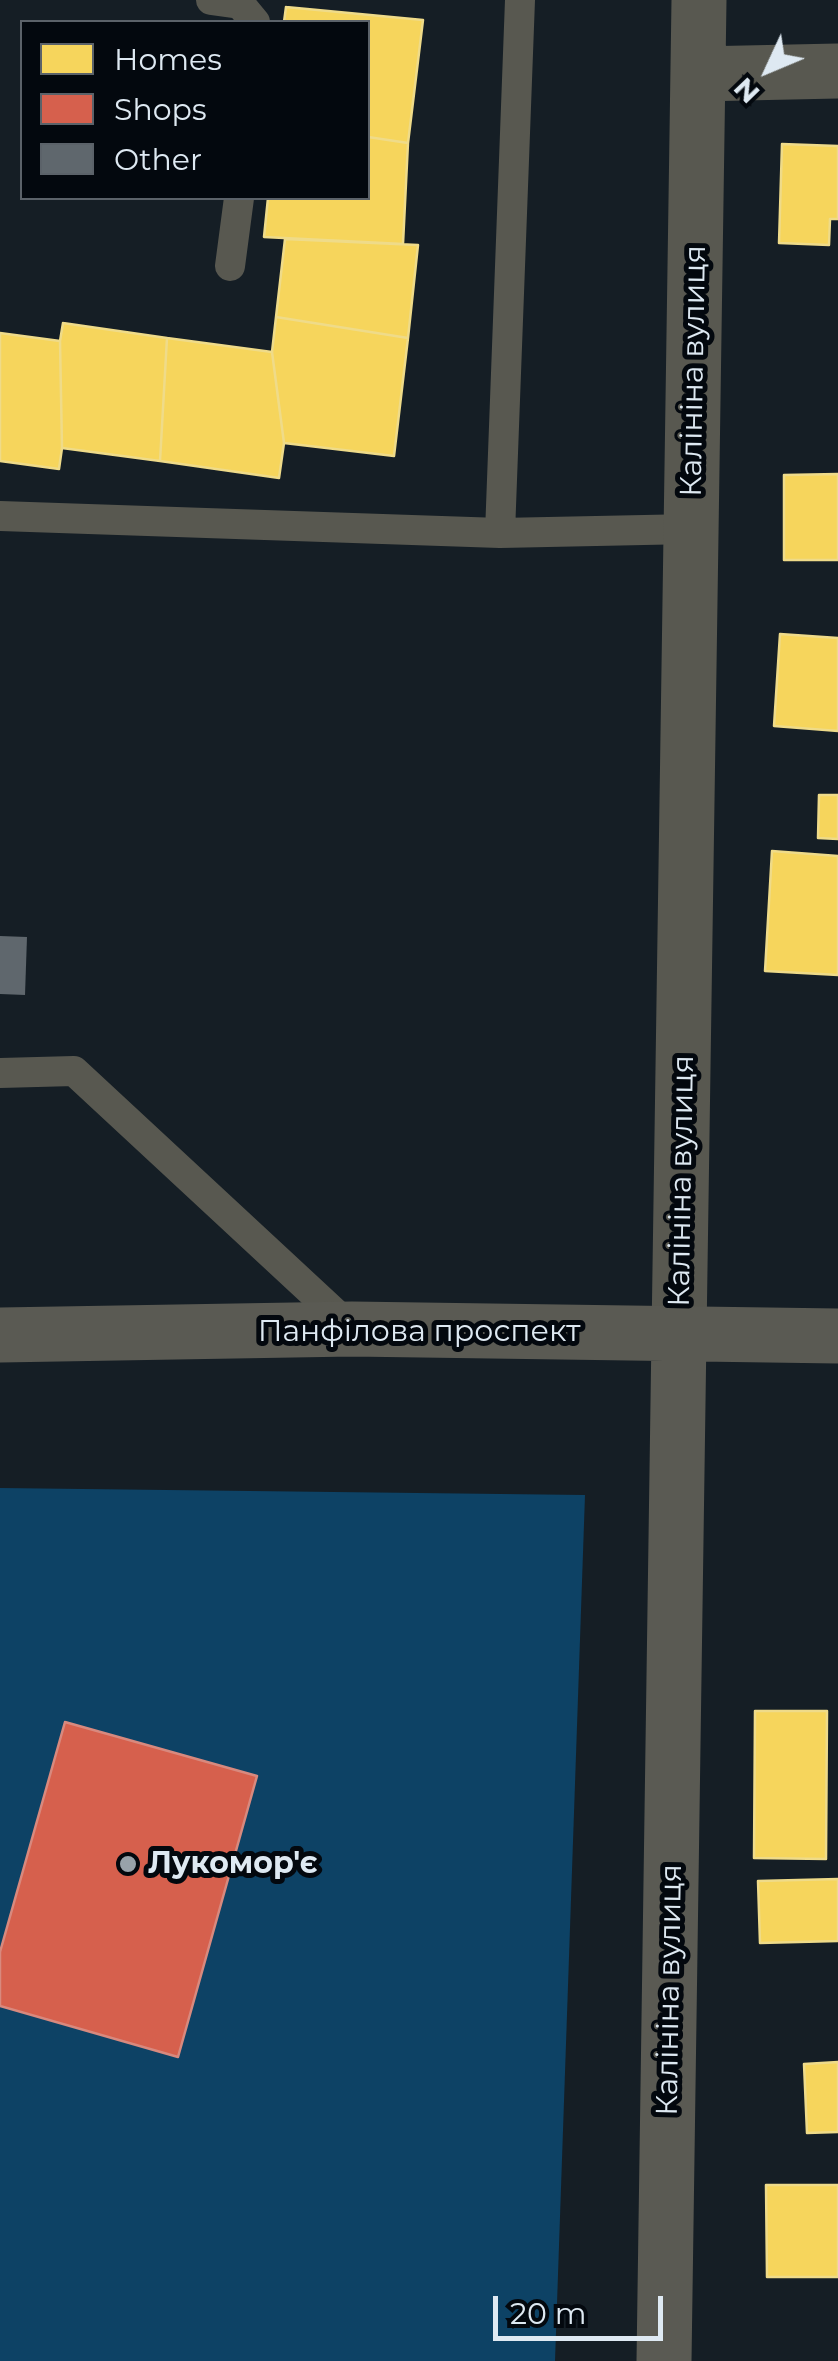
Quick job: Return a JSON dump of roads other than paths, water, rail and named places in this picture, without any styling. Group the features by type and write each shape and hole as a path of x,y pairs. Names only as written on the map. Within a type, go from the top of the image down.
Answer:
{"street":[{"name":"Калініна вулиця","path":"664,2361 698,0"},
{"path":"698,74 838,71"},
{"name":"Панфілова проспект","path":"0,1335 352,1328 838,1336"}],"lane":[{"path":"211,0 240,4 253,20"},
{"path":"500,533 520,0"},
{"path":"230,266 239,200"},
{"path":"0,516 500,533 692,529"},
{"path":"0,1073 74,1071 352,1328"}],"place":[{"name":"Лукомор'є","path":"128,1864"}]}
